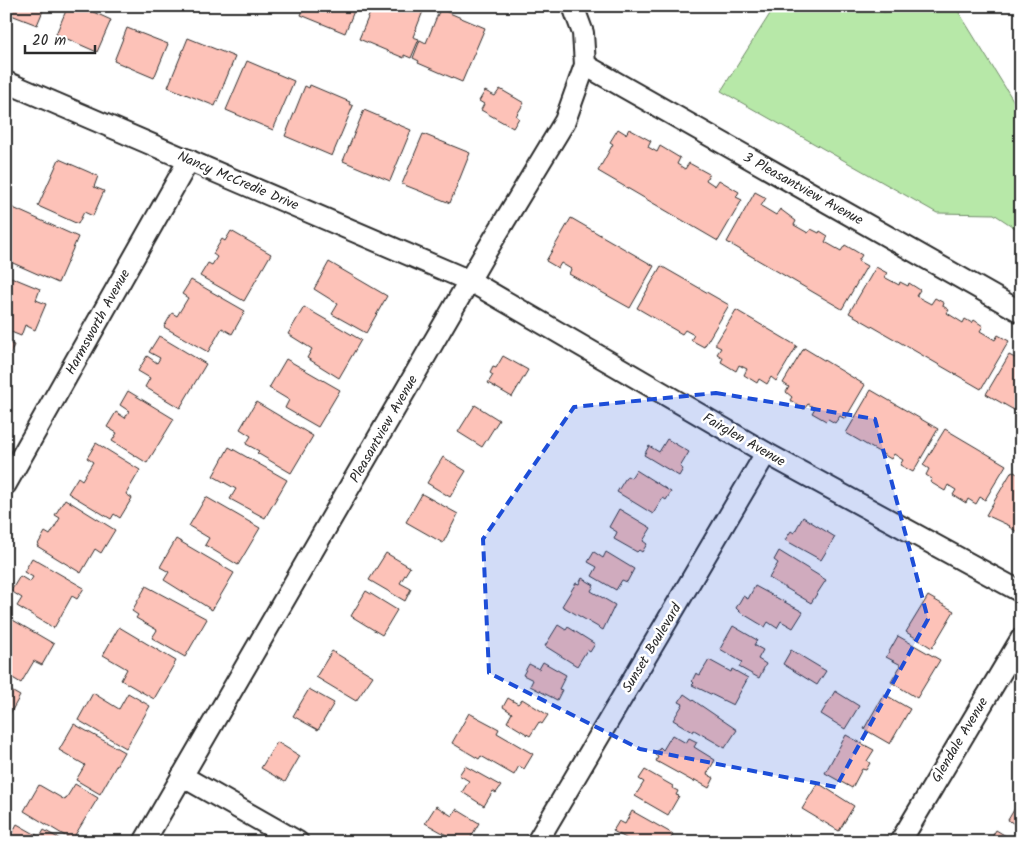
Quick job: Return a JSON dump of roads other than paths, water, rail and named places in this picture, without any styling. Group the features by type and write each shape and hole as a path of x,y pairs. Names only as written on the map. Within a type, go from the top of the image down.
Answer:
{"street":[{"name":"Pleasantview Avenue","path":"144,842 565,121 585,65 583,33 573,6"},
{"name":"3 Pleasantview Avenue","path":"585,65 1021,312"},
{"name":"Nancy McCredie Drive","path":"6,82 470,281"},
{"name":"Harmsworth Avenue","path":"6,484 189,160"},
{"name":"Fairglen Avenue","path":"470,281 766,453 1021,592"},
{"name":"Sunset Boulevard","path":"537,842 766,453"},
{"name":"Glendale Avenue","path":"900,842 1021,639"},
{"path":"182,776 298,842"}]}
